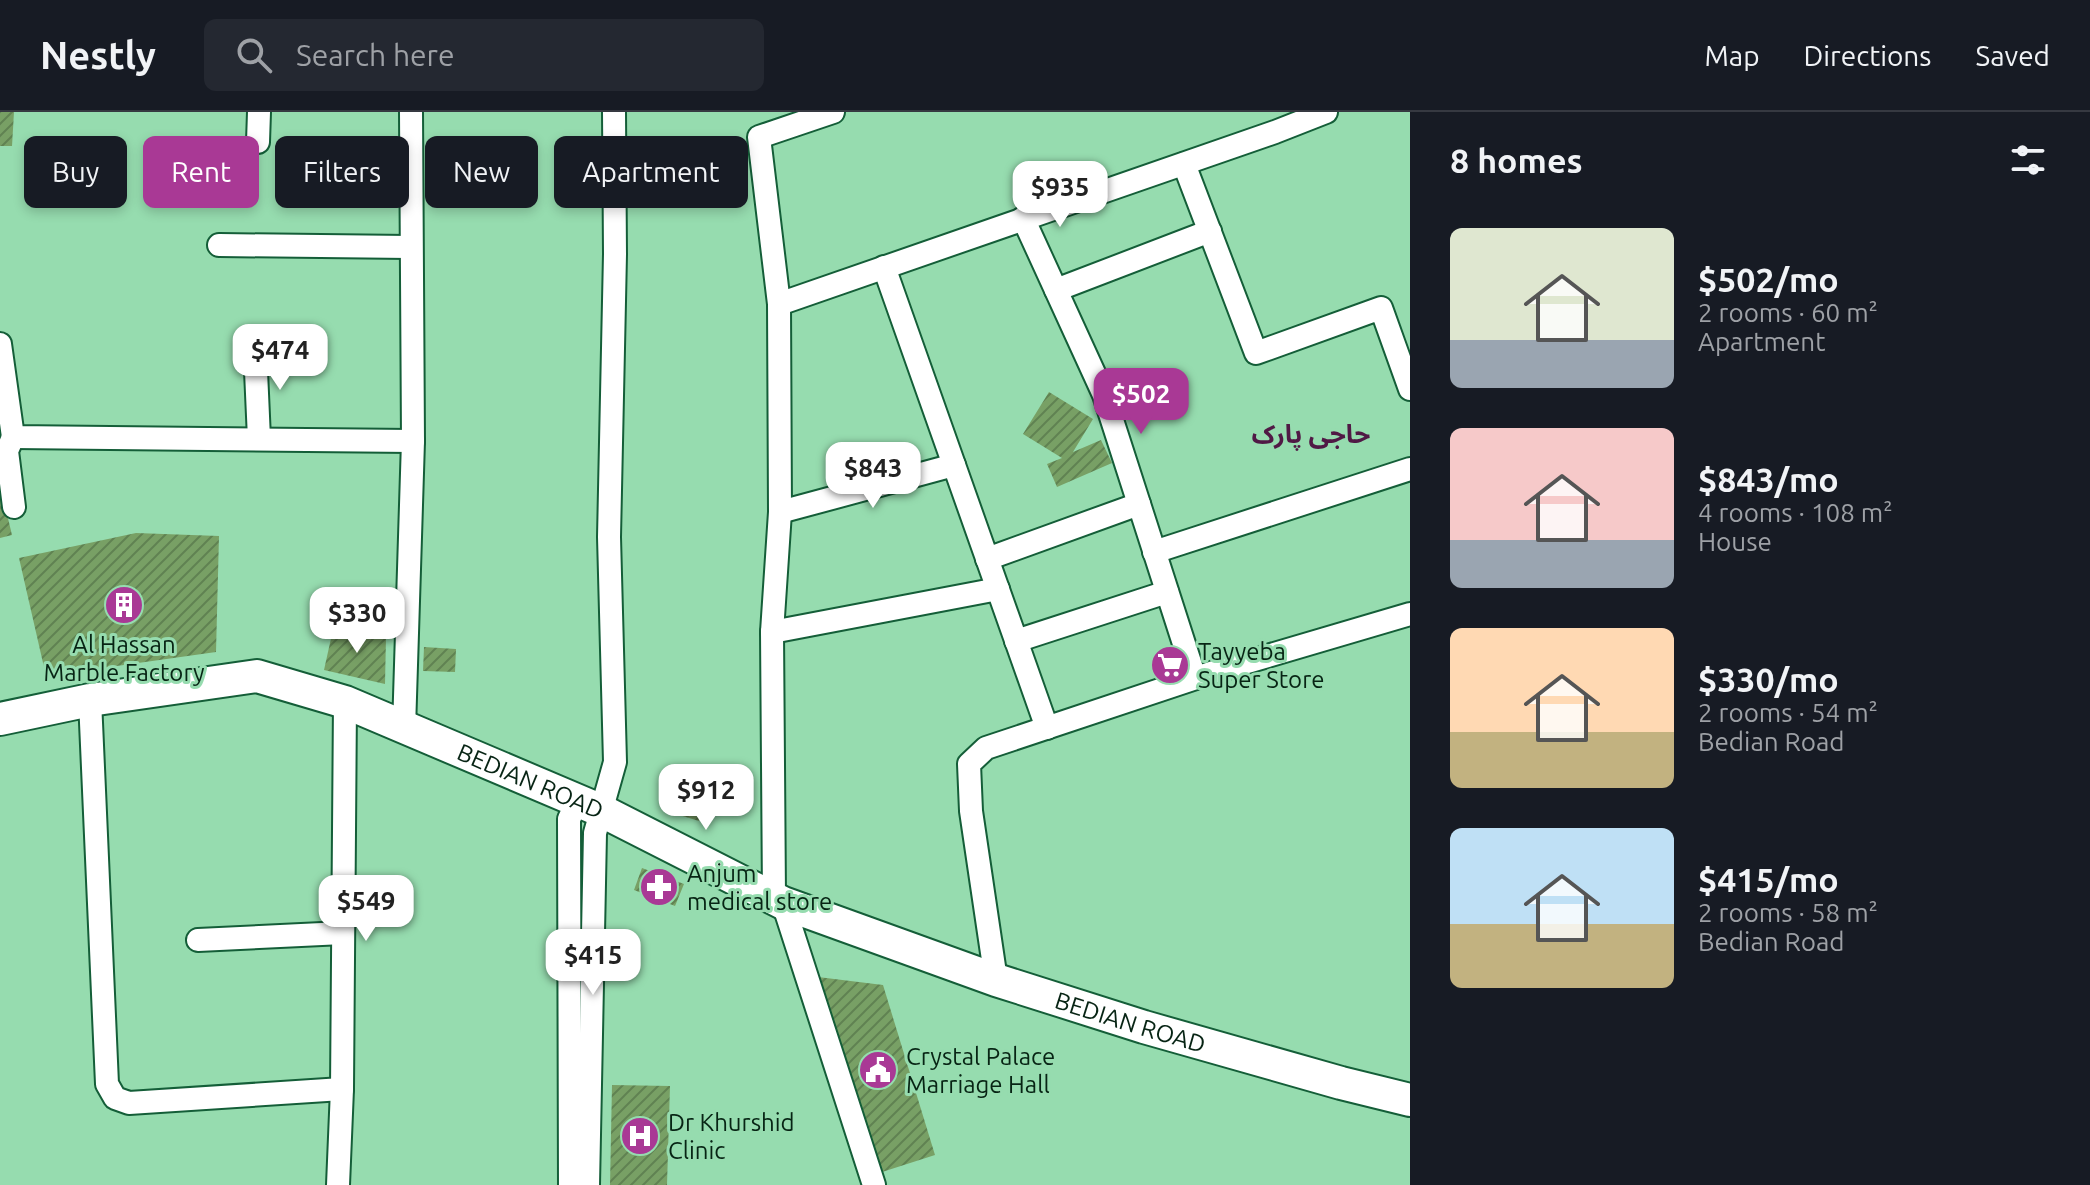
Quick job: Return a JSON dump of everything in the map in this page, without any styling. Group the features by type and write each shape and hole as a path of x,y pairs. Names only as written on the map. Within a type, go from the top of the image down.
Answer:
{"main road":[{"name":"BEDIAN ROAD","path":"0,719 90,700 257,676 345,702 590,806 778,900 996,980 1144,1027 1410,1100"}],"street":[{"path":"258,136 259,112"},
{"path":"404,729 413,441 411,112"},
{"path":"570,1185 581,966 595,833 590,806 615,762 609,537 615,254 614,112"},
{"path":"833,112 759,137 779,304 780,512 772,632 778,900 874,1185"},
{"path":"779,304 1326,112"},
{"path":"1184,164 1256,353 1381,308 1410,389"},
{"path":"1023,218 1104,395 1195,678"},
{"path":"1056,290 1210,231"},
{"path":"219,245 410,247"},
{"path":"884,267 1047,728"},
{"path":"0,344 13,437 7,451 14,507"},
{"path":"255,348 259,439"},
{"path":"13,437 413,441"},
{"path":"780,512 954,465"},
{"path":"1154,552 1410,469"},
{"path":"987,559 1139,504"},
{"path":"772,632 998,589"},
{"path":"1016,641 1167,592"},
{"path":"996,980 971,811 969,764 986,748 1195,678 1410,614"},
{"path":"90,700 107,1084 115,1098 129,1103 342,1089"},
{"path":"338,1185 342,1089 345,702"},
{"path":"198,940 343,933"},
{"path":"581,966 588,1185"}],"building":[{"path":"0,112 14,112 12,146 0,146"},
{"path":"1049,392 1093,419 1073,452 1101,440 1112,463 1057,487 1047,464 1062,458 1023,434"},
{"path":"0,485 12,535 0,538"},
{"name":"Al Hassan Marble Factory","path":"136,533 219,536 216,652 46,676 19,558"},
{"path":"334,625 386,637 385,684 324,670"},
{"path":"424,647 456,649 455,672 423,671"},
{"name":"Tayyeba Super Store","path":"1178,647 1188,675 1162,684 1153,655"},
{"path":"671,783 707,794 699,821 663,810"},
{"name":"Anjum medical store","path":"642,868 684,884 675,906 634,890"},
{"name":"Crystal Palace Marriage Hall","path":"818,977 883,985 935,1155 879,1173"},
{"name":"Dr Khurshid Clinic","path":"612,1085 670,1086 667,1185 610,1185"}],"place":[{"name":"Al Hassan Marble Factory","path":"124,605"},
{"name":"Tayyeba Super Store","path":"1170,665"},
{"name":"Anjum medical store","path":"659,887"},
{"name":"Crystal Palace Marriage Hall","path":"878,1070"},
{"name":"Dr Khurshid Clinic","path":"640,1136"}],"district":[{"name":"حاجی پارک","path":"1311,433"}]}
